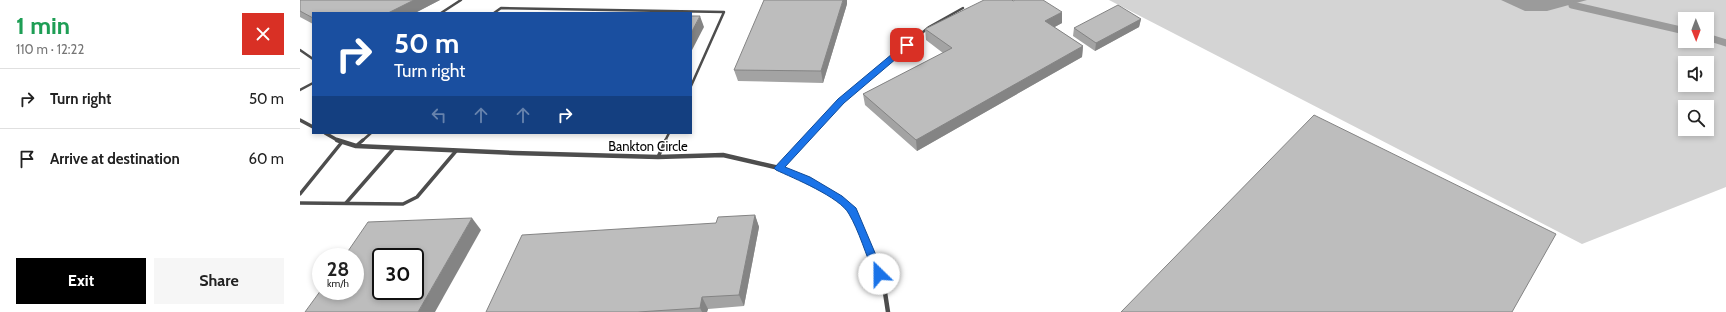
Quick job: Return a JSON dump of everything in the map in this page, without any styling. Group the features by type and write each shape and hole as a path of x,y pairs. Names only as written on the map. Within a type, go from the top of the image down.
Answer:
{"street":[{"path":"300,120 312,126"},
{"name":"Bankton Circle","path":"326,134 342,142 356,146 456,151 658,157 724,155 779,168 807,180 839,198 853,210 884,286 888,312"}],"lane":[{"path":"443,12 461,0"},
{"path":"496,12 502,8 724,12 692,84"},
{"path":"779,168 841,101 929,27 963,8"},
{"path":"300,50 312,58"},
{"path":"300,90 312,84"},
{"path":"356,146 370,134"},
{"path":"658,157 669,134"},
{"path":"300,194 342,142"},
{"path":"346,204 394,148"},
{"path":"300,203 403,204 416,197 456,151"}],"shaded area":[{"path":"1109,0 1726,0 1726,187 1582,244"},
{"path":"1501,0 1587,0 1547,11 1525,11"}],"building":[{"path":"300,0 414,0 390,12 312,12 312,17 300,11"},
{"path":"764,0 843,0 821,71 734,70"},
{"path":"984,0 1043,0 1062,12 1045,21 1083,46 916,140 863,94 952,48 925,29"},
{"path":"1118,5 1141,19 1096,43 1074,28"},
{"path":"692,16 700,16 692,31"},
{"path":"1314,115 1556,234 1512,312 1121,312"},
{"path":"755,215 739,295 702,297 700,308 638,312 486,312 522,235 716,223 718,217"},
{"path":"472,218 418,312 305,312 314,300 364,300 364,248 350,248 368,222"}],"waterway":[{"path":"1572,5 1678,29"},
{"path":"1714,39 1726,43"}],"route":[{"path":"879,274 853,210 839,198 822,190 807,180 779,168 841,101 907,45"}]}
